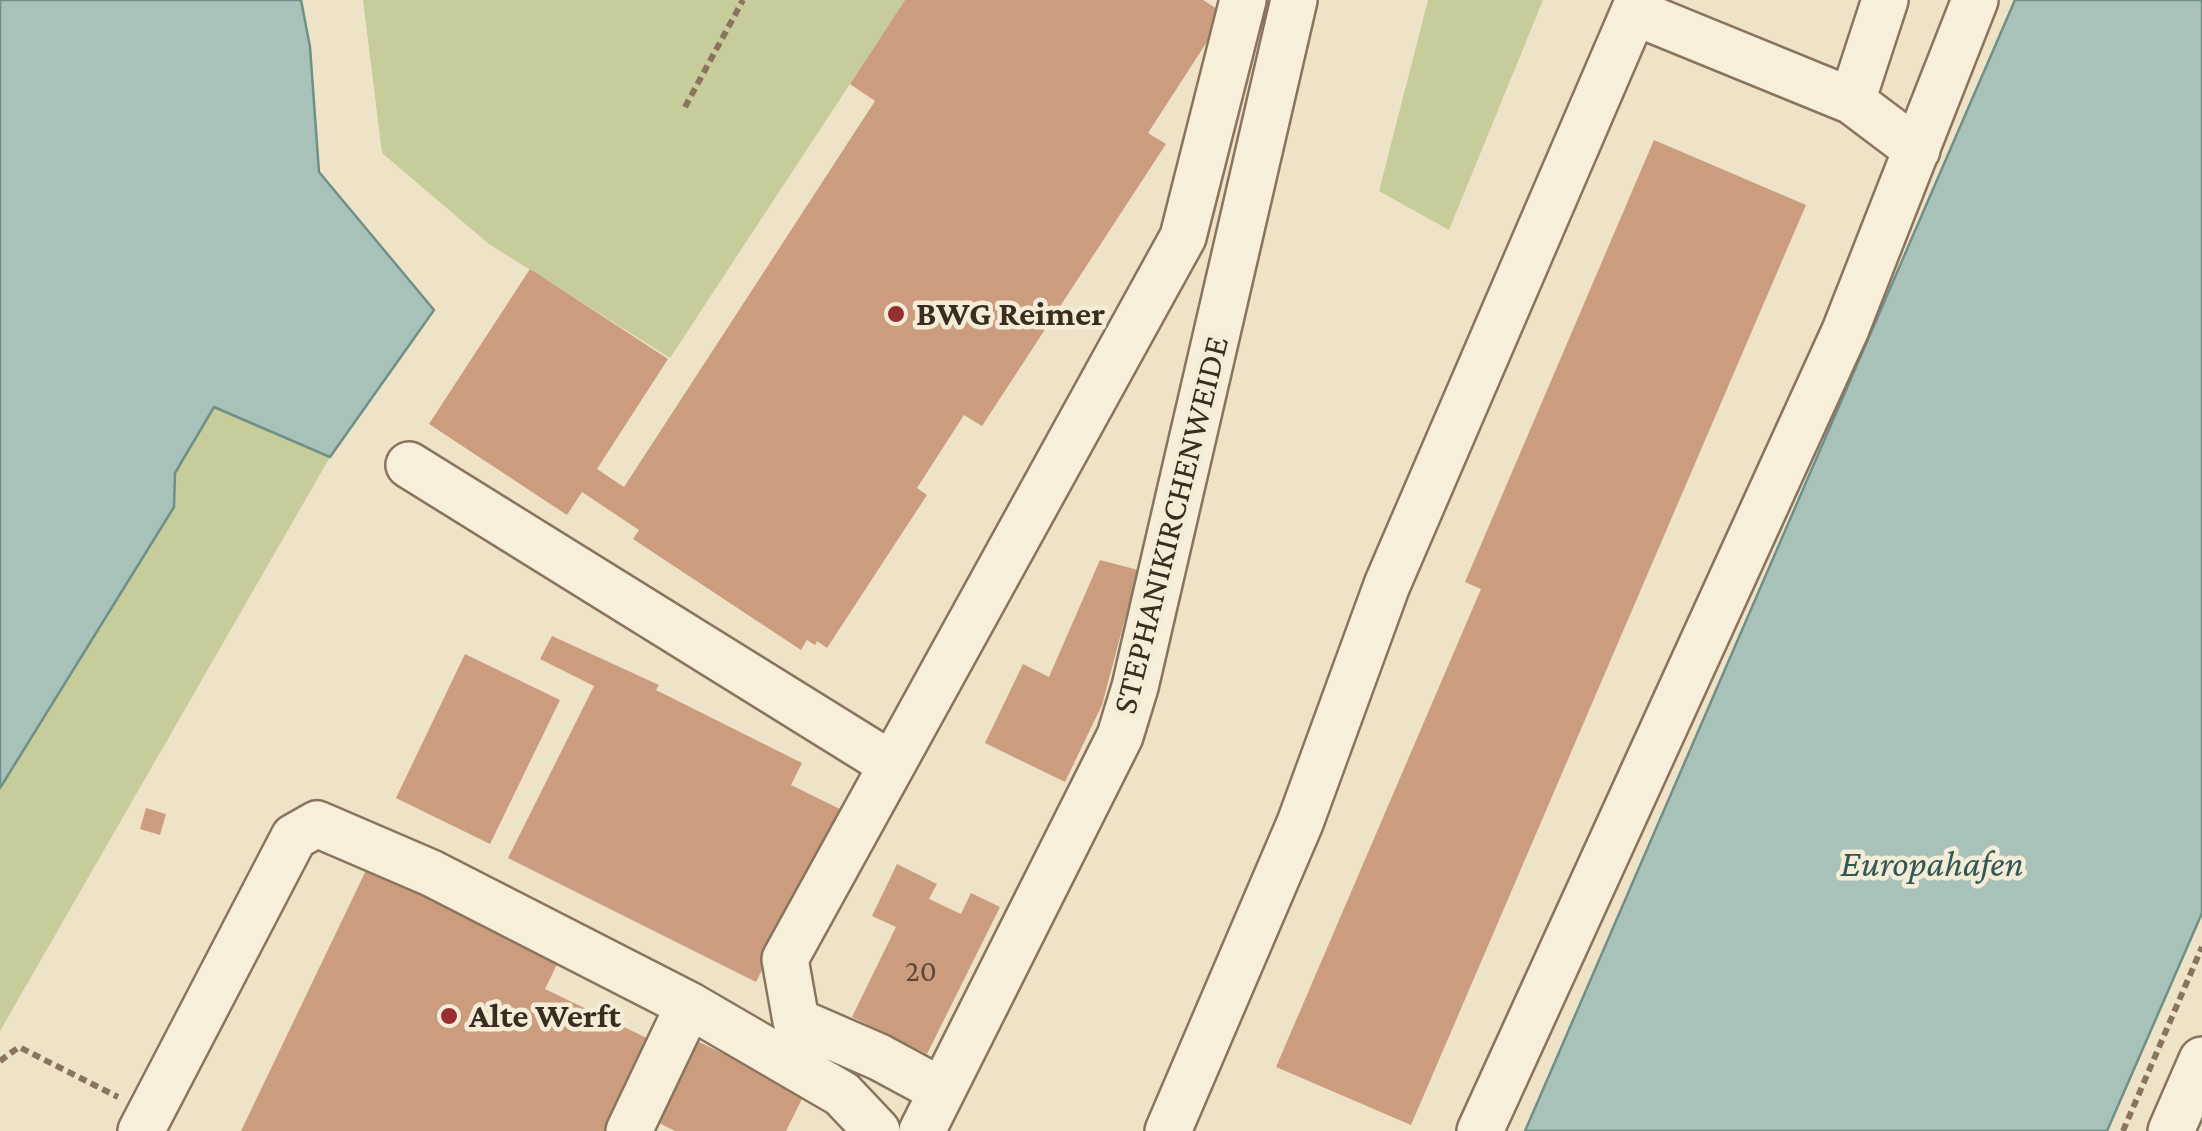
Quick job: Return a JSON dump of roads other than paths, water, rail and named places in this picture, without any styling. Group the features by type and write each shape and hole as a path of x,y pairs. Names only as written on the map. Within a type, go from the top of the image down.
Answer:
{"street":[{"path":"942,1091 879,1057 796,1020 785,959 1183,237 1243,0"},
{"name":"STEPHANIKIRCHENWEIDE","path":"922,1131 1120,736 1135,686 1294,0"},
{"path":"1852,101 1885,0"},
{"path":"1480,1131 1845,331 1976,0"},
{"path":"1168,1131 1300,823 1388,585 1636,6 1852,101 1916,150"},
{"path":"1183,237 1237,249"},
{"path":"409,465 892,765"},
{"path":"145,1122 294,837 317,824 431,873 689,1006 842,1094 878,1131"},
{"path":"628,1131 689,1006"},
{"path":"2171,1131 2202,1060"}],"water":[{"path":"0,0 301,0 310,47 319,172 434,310 330,457 214,407 175,473 174,507 0,788"},
{"name":"Europahafen","path":"2015,0 2202,0 2202,913 2107,1131 1525,1131"}],"place":[{"name":"BWG Reimer","path":"896,314"},
{"name":"Alte Werft","path":"449,1016"}]}
